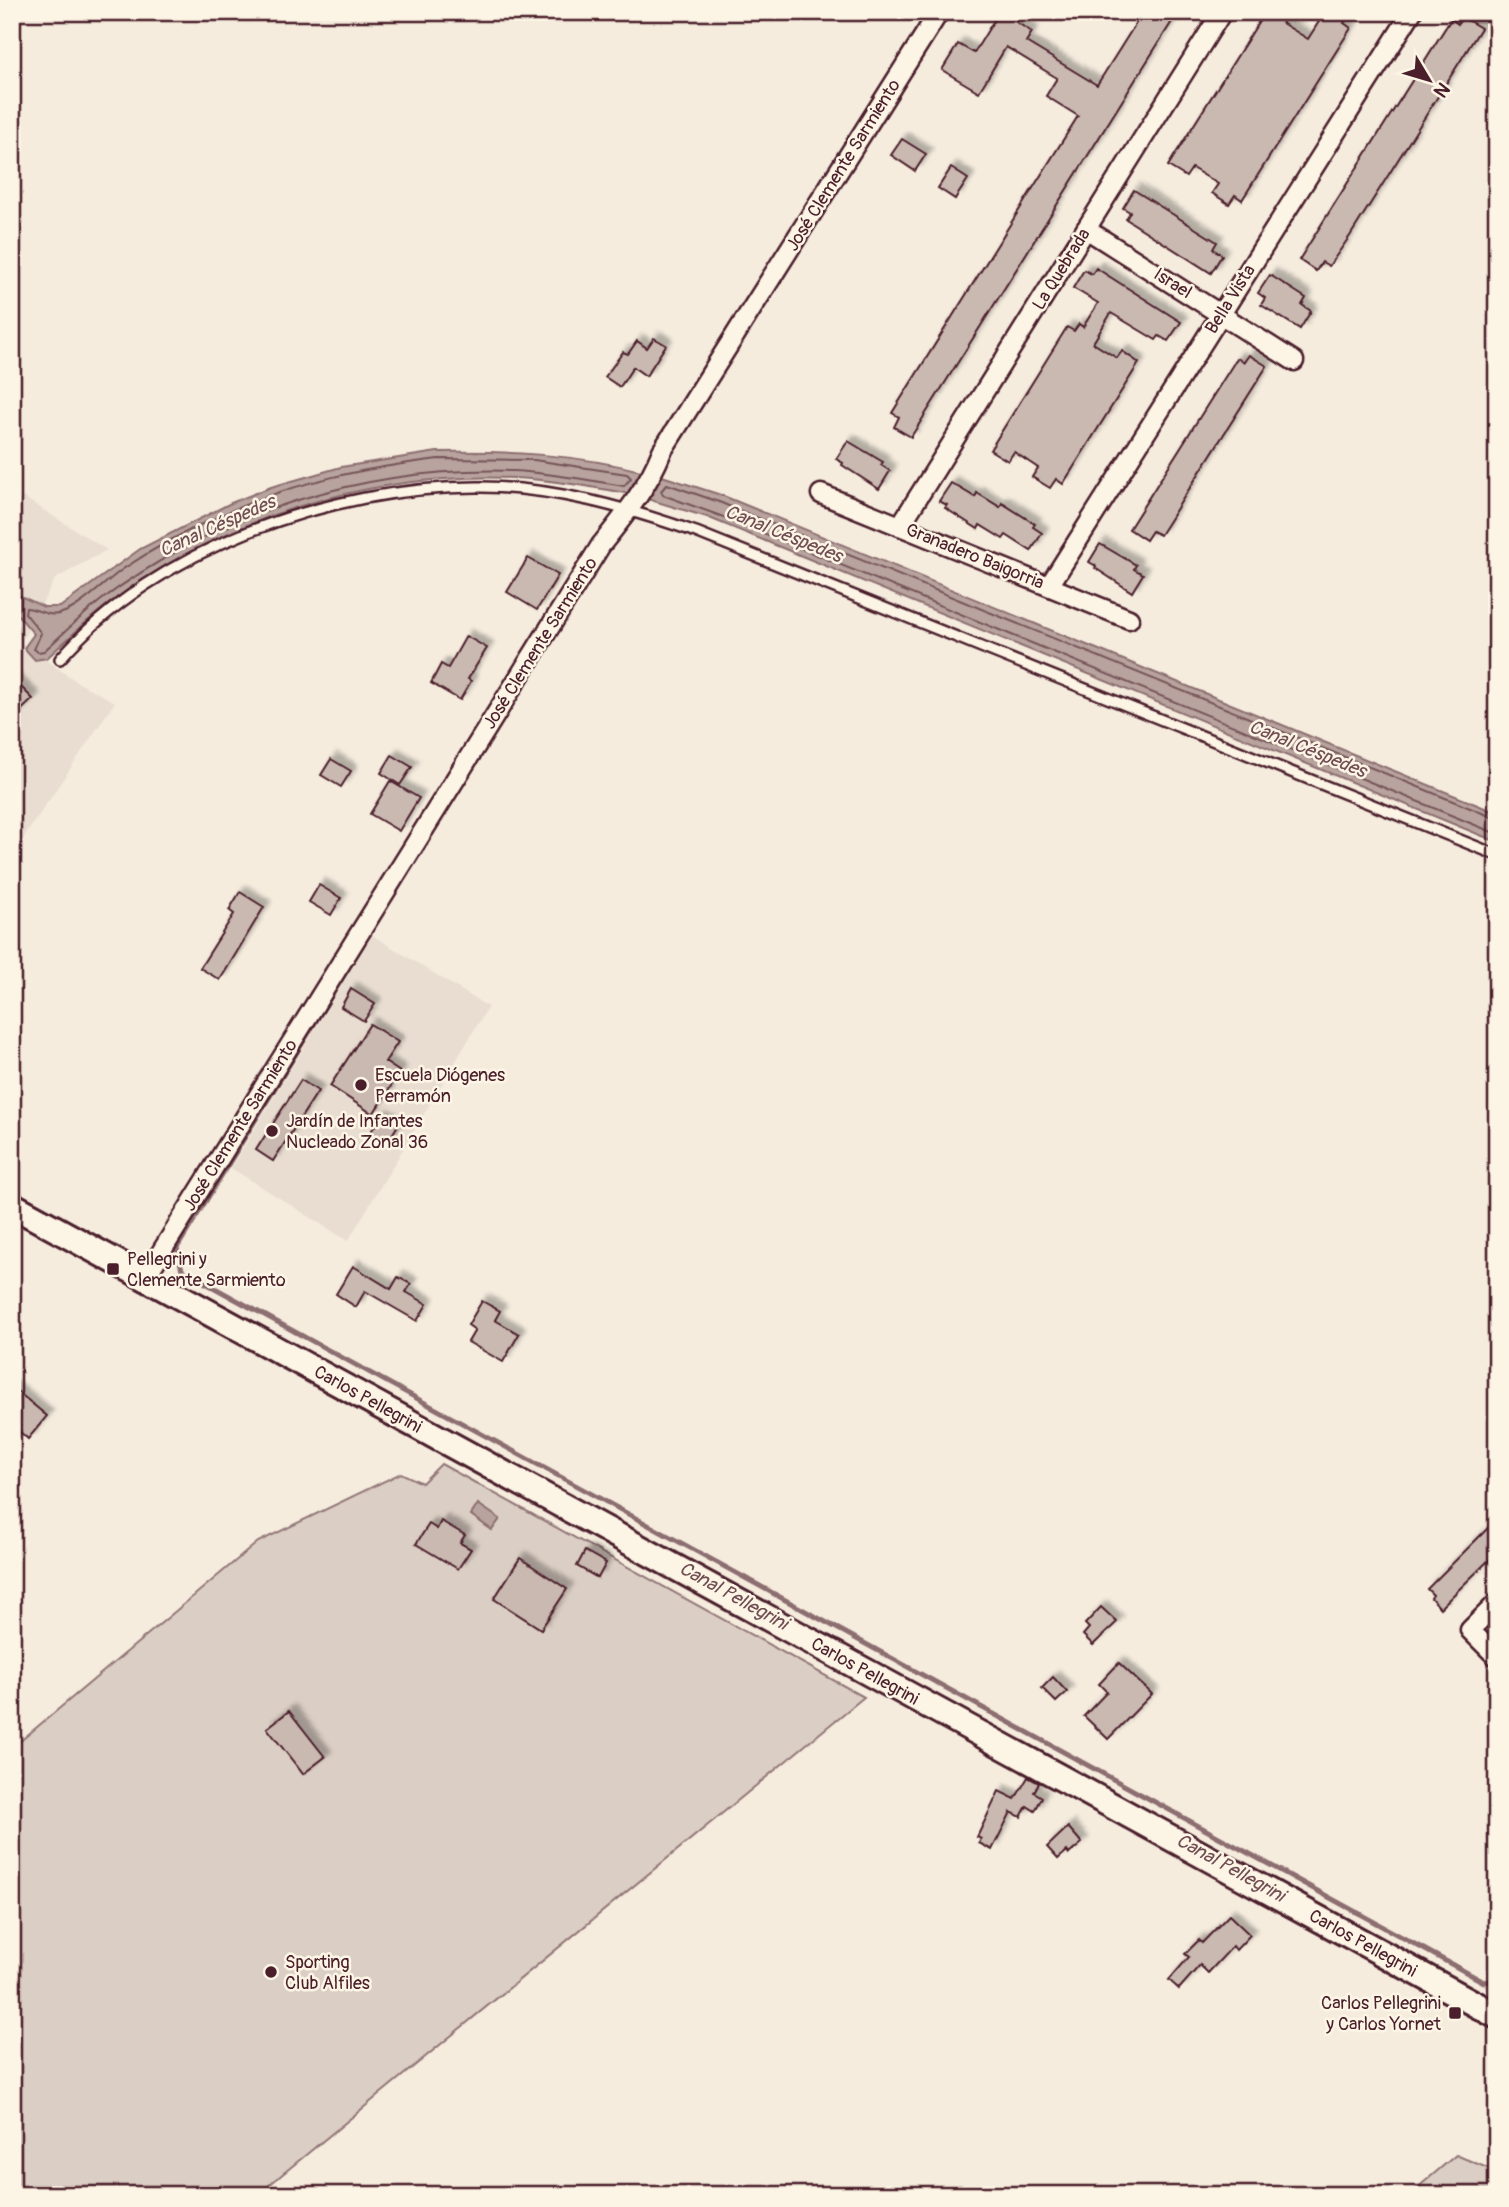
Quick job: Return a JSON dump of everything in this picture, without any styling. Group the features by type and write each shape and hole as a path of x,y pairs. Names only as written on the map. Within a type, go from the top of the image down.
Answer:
{"main road":[{"name":"Carlos Pellegrini","path":"12,1205 1497,2016"}],"street":[{"name":"José Clemente Sarmiento","path":"145,1278 594,556 634,504 653,474 662,452 939,12"},
{"name":"La Quebrada","path":"900,526 1222,12"},
{"name":"Bella Vista","path":"1049,586 1412,12"},
{"name":"Israel","path":"1086,229 1294,361"},
{"name":"Granadero Baigorria","path":"821,494 1129,619"},
{"path":"1497,1603 1470,1630 1497,1657"}],"lane":[{"path":"60,659 97,621 141,588 189,560 241,535 301,513 371,497 479,486 634,504 696,532 1497,855"}],"shaded area":[{"path":"23,497 107,550 55,579 21,643 79,683 115,702 12,855 12,503"},
{"name":"Escuela Diógenes Perramón","path":"372,935 488,1007 348,1241 231,1168"},
{"name":"Sporting Club Alfiles","path":"441,1464 864,1697 257,2195 12,2195 12,1748 258,1542 401,1473 422,1483"},
{"path":"1456,2155 1497,2172 1497,2195 1409,2195"}],"water":[{"name":"Canal Céspedes","path":"437,452 542,455 594,461 645,472 630,494 514,478 460,478 352,492 300,506 199,547 152,574 107,605 47,658 35,660 24,648 34,634 17,614 12,622 12,592 44,607 60,607 140,549 231,503 271,487 341,467"},
{"name":"Canal Céspedes","path":"662,476 721,495 1497,813 1497,842 707,517 647,499"},
{"path":"478,1504 500,1519 492,1530 471,1515"}],"building":[{"path":"999,12 1022,12 1016,22 1032,32 1026,42 1097,85 1143,12 1178,12 911,437 894,427 899,417 892,413 1078,116 1046,96 1057,78 1006,47 979,92 942,70 958,44 974,53"},
{"path":"1265,12 1289,12 1282,23 1308,39 1325,12 1351,12 1344,23 1351,28 1242,200 1235,195 1229,204 1212,193 1218,184 1192,168 1186,177 1168,166"},
{"path":"1462,17 1481,28 1350,236 1329,266 1322,262 1316,271 1299,260 1451,19 1458,24"},
{"path":"902,139 926,154 915,171 891,155"},
{"path":"951,168 968,179 955,199 938,188"},
{"path":"1134,190 1217,242 1213,249 1222,255 1211,273 1126,219 1130,212 1123,208"},
{"path":"1096,268 1181,322 1168,341 1159,336 1156,340 1111,313 1093,343 1117,358 1122,351 1139,363 1063,484 1056,479 1050,488 1032,477 1038,468 1014,452 1008,461 990,450 1067,327 1074,331 1079,324 1083,327 1098,303 1073,288 1084,270 1092,274"},
{"path":"1270,275 1306,298 1302,305 1311,311 1300,329 1261,305 1265,298 1258,293"},
{"path":"654,338 666,345 646,376 633,367 620,387 605,377 623,352 628,354 637,341 647,348"},
{"path":"1249,355 1267,366 1160,535 1152,531 1146,540 1129,529 1237,358 1244,362"},
{"path":"848,441 883,462 881,465 890,471 879,489 836,459"},
{"path":"951,483 975,497 977,493 1000,507 1002,503 1035,524 1033,527 1042,533 1031,551 1006,535 1003,539 980,525 978,529 945,508 947,505 939,501"},
{"path":"1100,544 1136,565 1134,569 1143,574 1132,592 1089,562"},
{"path":"528,558 558,575 537,610 507,592"},
{"path":"466,636 487,648 468,679 471,681 460,700 431,683 441,664 448,668"},
{"path":"12,678 33,699 12,719"},
{"path":"392,755 412,767 400,785 381,773"},
{"path":"331,759 351,771 341,787 321,775"},
{"path":"390,781 419,798 399,831 370,814"},
{"path":"319,885 341,898 331,915 309,902"},
{"path":"240,892 264,907 220,980 200,968 234,914 229,910"},
{"path":"351,989 375,1004 364,1021 341,1007"},
{"path":"370,1024 398,1042 385,1062 400,1072 373,1114 330,1086"},
{"path":"301,1080 318,1091 273,1161 256,1150"},
{"path":"382,1115 398,1125 387,1143 370,1133"},
{"path":"353,1266 391,1289 398,1277 411,1284 406,1292 427,1304 417,1321 365,1291 356,1307 336,1294"},
{"path":"482,1301 500,1311 495,1320 519,1334 503,1362 468,1342 475,1330 468,1325"},
{"path":"12,1387 47,1416 28,1439 12,1425"},
{"path":"1497,1519 1497,1552 1440,1608 1427,1589"},
{"path":"441,1521 465,1535 460,1543 471,1549 458,1569 416,1544 429,1524 437,1529"},
{"path":"585,1551 606,1563 598,1578 577,1566"},
{"path":"520,1558 567,1589 541,1629 494,1599"},
{"path":"1101,1607 1117,1622 1093,1645 1083,1635 1089,1628 1085,1624"},
{"path":"1119,1663 1152,1694 1108,1739 1084,1716 1107,1692 1099,1684"},
{"path":"1053,1677 1067,1692 1056,1702 1042,1688"},
{"path":"289,1711 325,1757 303,1774 267,1728"},
{"path":"1028,1777 1039,1783 1034,1792 1042,1797 1035,1811 1027,1806 1021,1817 1011,1812 992,1850 979,1843 981,1839 977,1837 999,1791 1015,1799"},
{"path":"1068,1827 1082,1843 1058,1859 1047,1847"},
{"path":"1229,1915 1250,1935 1236,1950 1233,1946 1208,1973 1200,1965 1179,1989 1169,1980 1189,1957 1185,1954 1199,1940 1202,1943"}],"waterway":[{"name":"Canal Pellegrini","path":"362,946 177,1248 182,1270 1484,1982 1497,1980"}],"place":[{"name":"Escuela Diógenes Perramón","path":"361,1085"},
{"name":"Jardín de Infantes Nucleado Zonal 36","path":"272,1131"},
{"name":"Pellegrini y Clemente Sarmiento","path":"113,1269"},
{"name":"Sporting Club Alfiles","path":"271,1972"},
{"name":"Carlos Pellegrini y Carlos Yornet","path":"1455,2013"}]}
